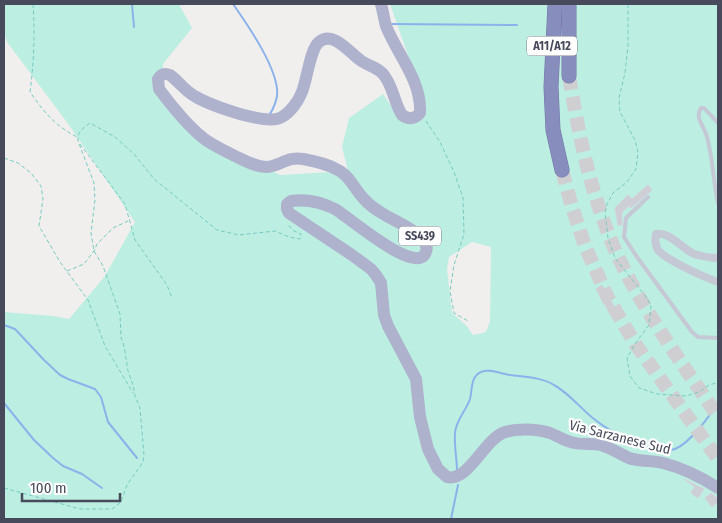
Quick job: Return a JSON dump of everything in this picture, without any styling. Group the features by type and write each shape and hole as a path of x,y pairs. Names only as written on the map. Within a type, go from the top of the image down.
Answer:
{"highway":[{"name":"A11/A12","path":"555,4 550,87 553,130 562,170"},
{"name":"A11/A12","path":"568,76 569,4"}],"main road":[{"path":"381,4 386,26 406,61 420,100 420,112"},
{"name":"SS439","path":"294,217 287,208 287,204 291,201 309,200 334,209 407,257 415,260 425,254 426,248 420,236 373,208 364,200 348,177 337,169 302,158 290,158 269,167 257,166 202,137 159,89 157,83 159,76 164,74 170,75 190,93 214,106 267,119 279,118 290,111 302,94 317,44 324,38 331,38 360,60 378,68 384,75 402,115 414,118 420,112"},
{"name":"Via Sarzanese Sud","path":"294,217 371,268 381,284 384,315 388,326 416,379 420,416 428,448 438,469 447,477 456,477 463,474 500,434 510,431 536,430 574,443 602,445 629,458 661,462 677,467 691,472 718,490"}],"street":[{"path":"716,256 695,254 683,248 667,235 656,234 654,240 657,249 666,257 706,279 718,282"}],"lane":[{"path":"718,123 704,108 701,108 698,112 698,117 707,136 718,203"},
{"path":"648,197 626,218 624,237 692,332 698,337 718,338"}],"path":[{"path":"32,4 35,34 34,64 30,92 45,113 61,129 77,137"},
{"path":"628,4 628,46 625,73 619,98 620,112 635,140 638,152 636,169 627,182 613,193 605,213 608,238 615,258 651,306 649,325 627,358 630,376 639,388 657,394 686,396 699,392 709,385 716,383 718,386"},
{"path":"420,112 440,142 454,172 463,198 464,234 454,265 450,291 454,313 468,321"},
{"path":"135,396 124,346 120,337 120,314 117,302 104,266 94,251 90,233 95,200 94,182 77,137 82,129 90,123 116,137 134,154 154,179 217,230 239,235 275,231 289,237 300,238 301,234 294,231 287,223 288,220 294,217"},
{"path":"78,141 125,204 135,240 167,285 172,298"},
{"path":"4,158 18,163 41,186 43,199 39,226 60,262 88,300 105,346 135,396 140,408 144,456 143,462 127,485 121,502 116,508 112,509 80,509 4,489"},
{"path":"67,271 84,264 97,244 113,228 128,220"}],"green space":[{"path":"4,4 179,4 192,28 163,64 163,92 202,137 280,175 348,171 342,147 349,118 383,94 400,119 416,122 426,107 390,4 718,4 718,519 4,519 4,312 69,319 105,276 135,222 69,125 7,42 4,33","holes":["472,242 491,247 490,321 486,332 473,335 466,325 452,313 447,269 449,257"]}],"building":[{"path":"648,185 652,190 631,208 629,206 622,212 622,225 618,225 615,208 628,195 632,199"},
{"path":"602,285 615,308 609,312 596,289"},
{"path":"684,479 704,489 698,498 691,493 695,487"},
{"path":"711,493 718,499 718,502 712,507 705,498"}],"waterway":[{"path":"132,4 134,27"},
{"path":"233,4 261,48 273,74 277,86 277,96 270,114"},
{"path":"392,24 517,25"},
{"path":"4,325 15,329 60,375 95,389 101,397 108,422 137,458"},
{"path":"457,471 456,428 470,399 474,379 480,372 492,371 549,382 565,392 589,415 610,430 633,442 656,449 675,449 681,446 699,428 718,402"},
{"path":"4,403 34,440 53,458 63,466 82,474 102,488"},
{"path":"451,519 458,485"}],"tunnel":[{"path":"569,76 587,166 607,231 616,252 638,295 718,417"},
{"path":"562,170 585,246 608,298 636,345 718,459"}]}
